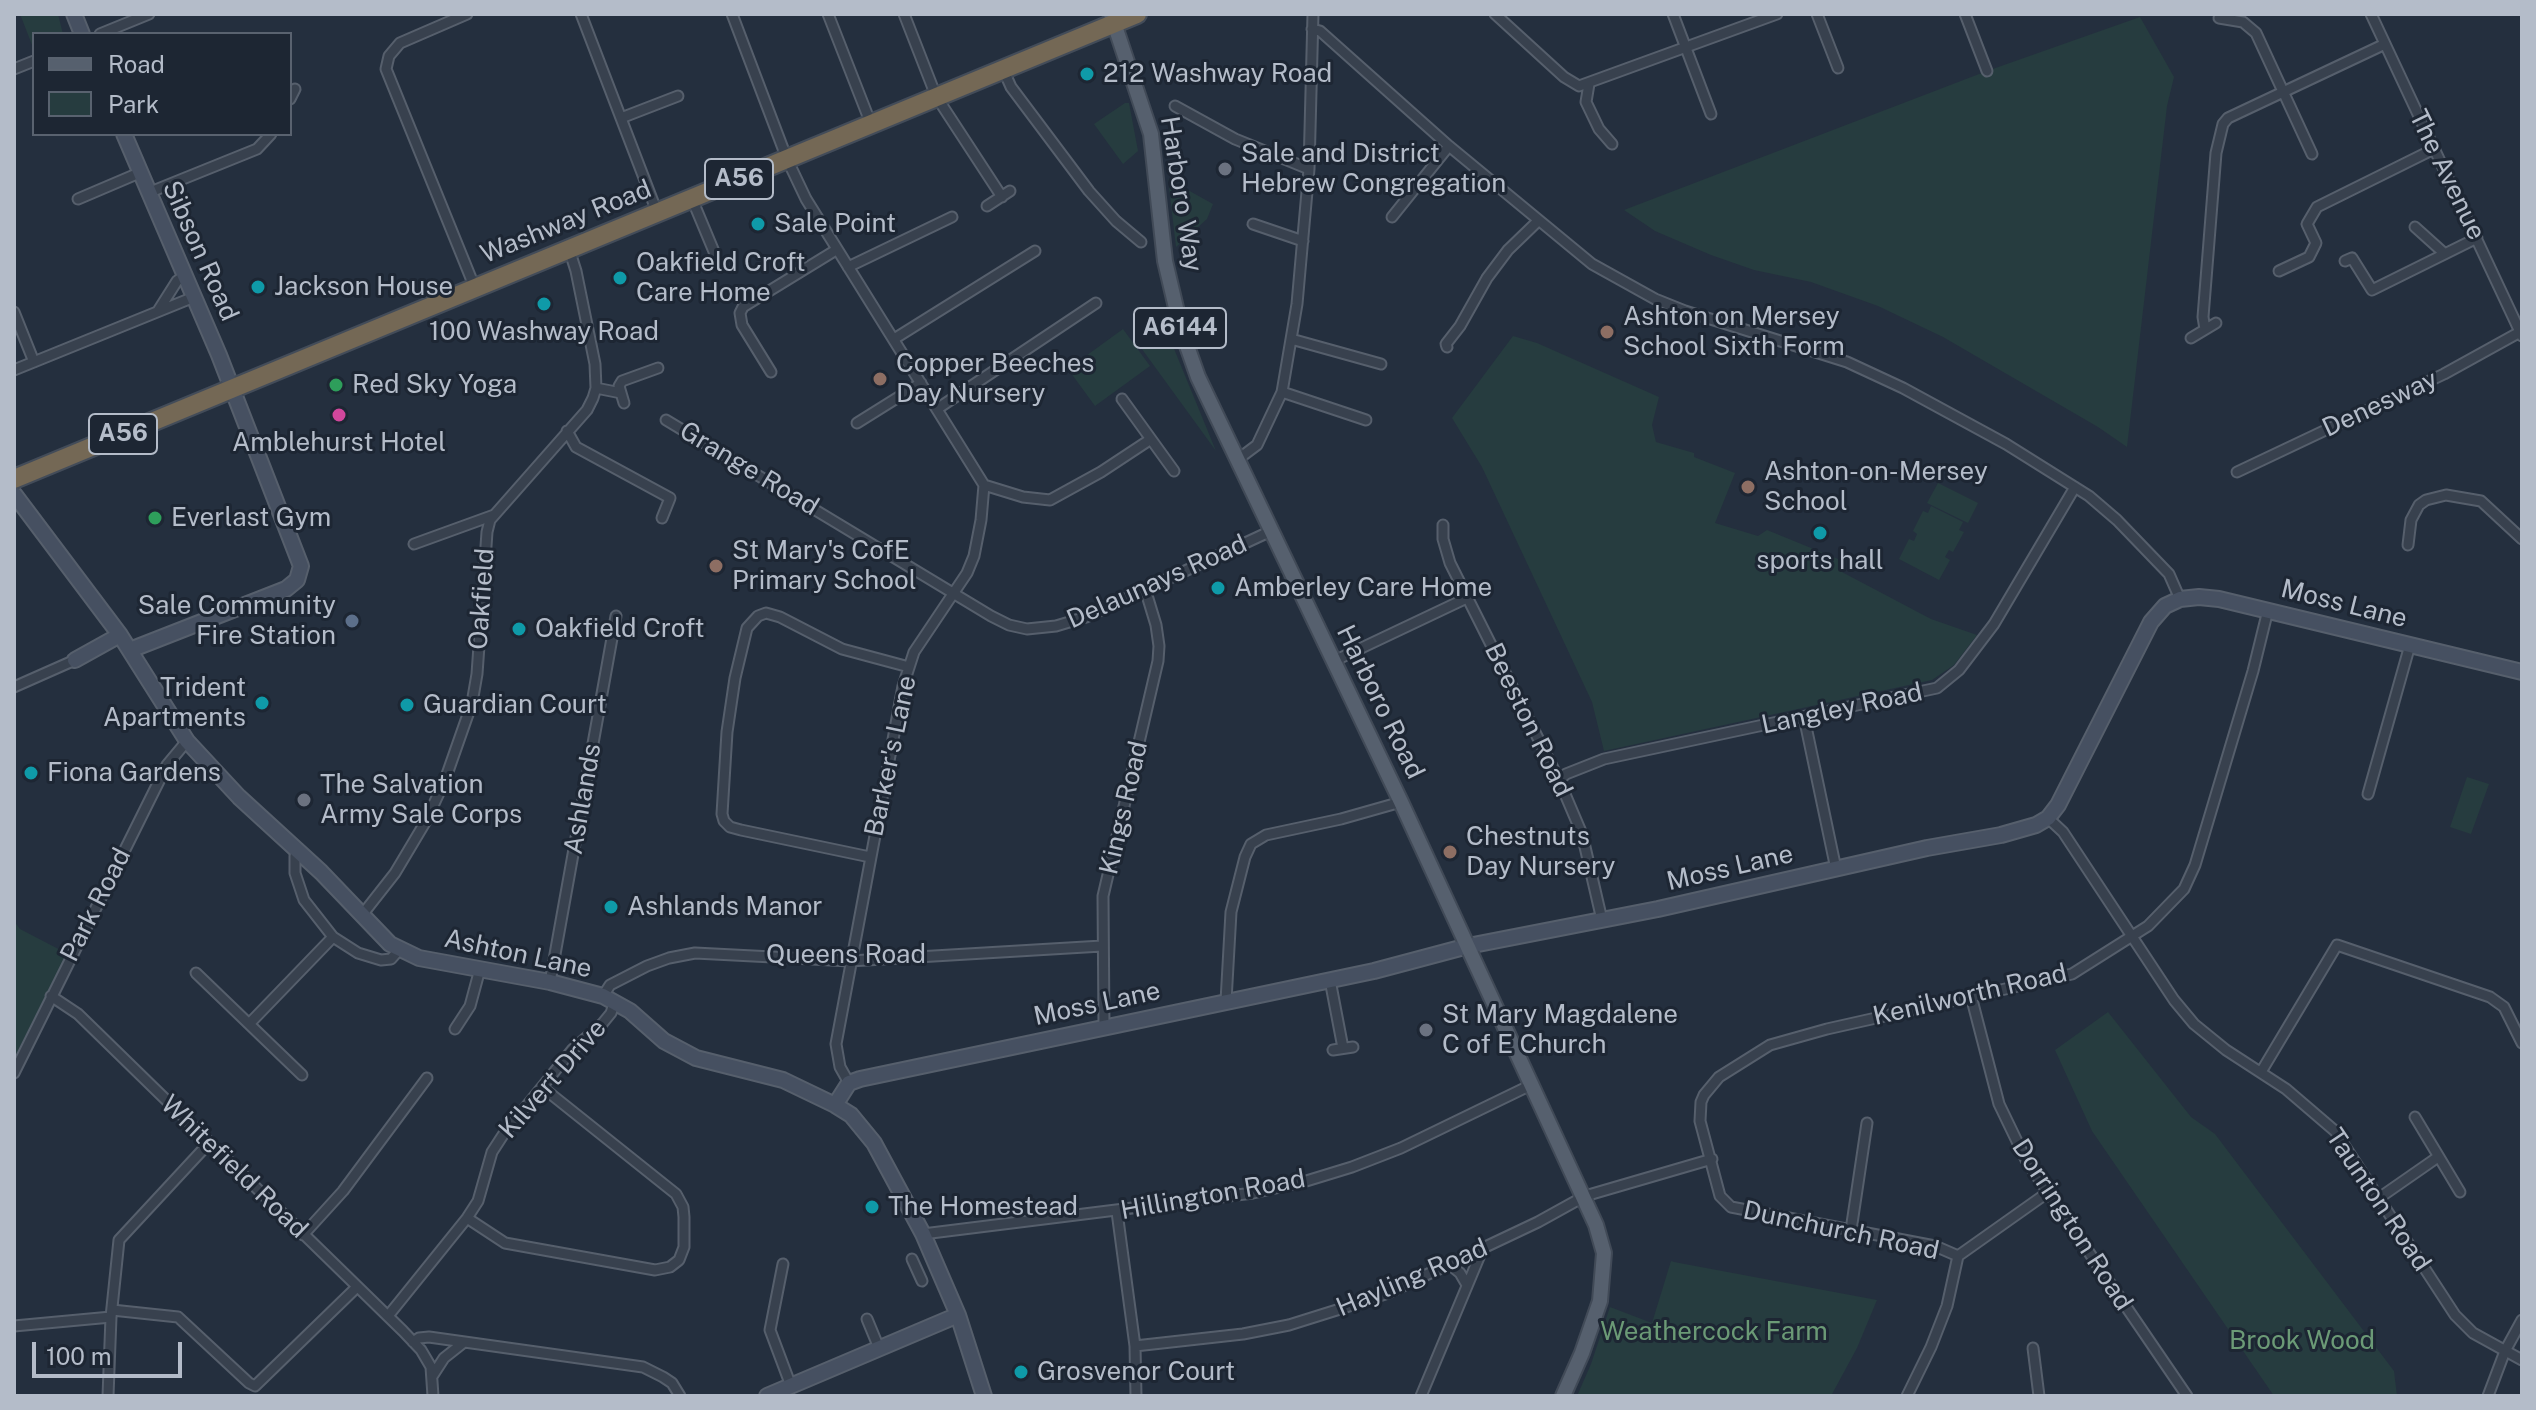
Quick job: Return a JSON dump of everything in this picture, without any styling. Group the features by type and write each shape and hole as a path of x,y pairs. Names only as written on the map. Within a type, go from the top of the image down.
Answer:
{"highway":[{"name":"Washway Road","path":"14,479 1003,69 1113,18 1137,14"}],"main road":[{"name":"Harboro Way","path":"1113,18 1151,134 1162,238 1181,329 1198,377 1237,460"},
{"name":"Sibson Road","path":"125,136 301,560 297,580 280,592 130,650"},
{"name":"Harboro Road","path":"1237,460 1533,1084 1562,1153 1585,1196 1601,1239 1604,1276 1594,1321 1563,1396"},
{"name":"Ashton Lane","path":"14,494 120,635 187,741 239,797 399,950 419,958 550,982 609,999 630,1011 664,1041 688,1054 783,1080 851,1115 874,1143 923,1234 958,1315 984,1396"},
{"name":"Moss Lane","path":"2180,599 2219,599 2522,672"},
{"path":"2048,818 2058,805 2151,622 2165,606 2180,599"},
{"path":"75,660 120,635"},
{"name":"Moss Lane","path":"849,1083 870,1076 1374,971 1468,946 2001,835 2036,825 2048,818"},
{"path":"835,1105 849,1083"},
{"path":"767,1396 958,1315"}],"street":[{"path":"105,32 149,14"},
{"path":"467,14 400,43 392,52 386,69 475,288"},
{"path":"581,14 657,212"},
{"path":"732,14 787,159 806,199 984,485 1023,497 1050,500 1151,439"},
{"path":"828,14 871,124"},
{"path":"904,14 936,96 1006,194 987,206"},
{"path":"1237,460 1257,445 1282,392 1303,241 1309,169 1313,14"},
{"path":"1495,14 1572,84 1589,84 1777,14"},
{"path":"1673,14 1711,114"},
{"path":"1817,14 1838,68"},
{"path":"1965,14 1987,71"},
{"name":"The Avenue","path":"2371,14 2520,327"},
{"path":"2219,18 2243,22 2256,33 2312,154"},
{"path":"1312,29 1320,31 1449,146 1592,264 1655,299 1685,311 1847,362 1903,388 2006,444 2089,496 2117,520 2169,574 2180,599"},
{"path":"2205,329 2203,317 2219,132 2228,118 2385,44"},
{"path":"1003,69 1011,87 1089,191 1116,221 1141,242"},
{"path":"1589,84 1586,102 1599,129 1612,144"},
{"path":"621,118 678,96"},
{"path":"1175,106 1235,139 1309,169"},
{"path":"148,193 257,149 270,136"},
{"path":"1392,217 1449,146"},
{"path":"2279,271 2309,257 2316,243 2307,224 2317,207 2434,149"},
{"path":"78,199 139,173"},
{"path":"692,199 715,254"},
{"path":"848,267 952,217"},
{"path":"1444,342 1460,326 1487,278 1508,250 1538,221"},
{"path":"1253,224 1303,241"},
{"path":"2415,227 2445,254"},
{"path":"2345,261 2352,258 2372,290 2477,238"},
{"path":"569,249 590,333 596,388 622,398 619,386 622,381 658,368"},
{"path":"771,372 742,325 740,313 743,307 836,250"},
{"path":"894,339 1035,251"},
{"path":"158,311 177,281 184,276"},
{"path":"14,370 194,297"},
{"path":"937,409 1096,303"},
{"path":"14,312 34,362"},
{"path":"2191,338 2216,323"},
{"name":"Denesway","path":"2237,472 2444,374 2520,327"},
{"path":"1291,339 1381,364"},
{"path":"857,423 921,383"},
{"name":"Oakfield","path":"362,915 395,873 417,838 445,780 462,732 477,674 487,532 494,515 587,410 596,388"},
{"path":"1282,392 1366,420"},
{"path":"1122,399 1174,471"},
{"name":"Grange Road","path":"666,420 955,592"},
{"path":"567,431 576,447 670,498 662,518"},
{"name":"Barker's Lane","path":"849,1083 842,1075 836,1044 909,667 925,634 955,592 974,556 984,485"},
{"name":"Langley Road","path":"1559,780 1566,774 1604,759 1929,690 1949,680 2003,609 2075,487"},
{"path":"2408,545 2411,520 2419,505 2446,495 2481,501 2522,539"},
{"path":"414,544 494,515"},
{"name":"Beeston Road","path":"1443,525 1446,551 1559,780 1582,834 1602,920"},
{"name":"Delaunays Road","path":"955,592 1009,625 1038,629 1086,617 1146,592 1271,531"},
{"name":"Kings Road","path":"1104,1027 1103,896 1158,661 1156,625 1146,592"},
{"path":"1334,661 1469,597"},
{"name":"Kenilworth Road","path":"1712,1159 1700,1121 1701,1102 1719,1077 1753,1053 1800,1036 2072,974 2133,937 2173,902 2184,889 2195,865 2268,610"},
{"path":"870,857 741,830 724,821 722,802 727,732 741,650 747,628 758,616 766,613 842,649 909,667"},
{"name":"Ashlands","path":"550,982 616,616"},
{"path":"2368,794 2410,645"},
{"path":"14,687 75,660"},
{"path":"1804,717 1836,869"},
{"name":"Park Road","path":"14,1073 167,765 187,741"},
{"path":"1226,1001 1231,912 1251,844 1266,835 1401,802"},
{"name":"Taunton Road","path":"2048,818 2063,832 2174,1000 2194,1024 2226,1050 2294,1095 2335,1131 2464,1325 2522,1360"},
{"path":"299,852 295,856 295,873 304,900 333,937 358,953 381,960 391,959 399,950"},
{"path":"249,1024 333,937"},
{"path":"2261,1072 2337,945 2490,997 2504,1007 2522,1043"},
{"name":"Queens Road","path":"609,999 610,985 632,973 669,958 695,953 850,961 1102,946"},
{"path":"455,1029 470,1006 480,969"},
{"path":"196,973 302,1075"},
{"path":"1330,980 1343,1048"},
{"name":"Whitefield Road","path":"51,996 78,1014 388,1316 426,1358 433,1375"},
{"name":"Dorrington Road","path":"1971,996 1999,1104 2026,1160 2187,1396"},
{"name":"Kilvert Drive","path":"388,1316 478,1201 496,1146 572,1050 611,1013 609,999"},
{"path":"303,1235 343,1191 427,1078"},
{"name":"Hillington Road","path":"923,1234 1253,1193 1352,1167 1401,1148 1533,1084"},
{"path":"467,1218 505,1243 655,1270 674,1265 682,1255 684,1217 676,1194 542,1087"},
{"path":"2415,1117 2460,1192"},
{"path":"1851,1230 1867,1123"},
{"path":"108,1396 117,1248 122,1235 209,1143"},
{"path":"2379,1198 2438,1157"},
{"path":"1585,1196 1712,1159"},
{"name":"Dunchurch Road","path":"1712,1159 1720,1196 1731,1207 1935,1246 1958,1256"},
{"path":"1907,1396 1947,1306 1958,1256 2047,1193"},
{"name":"Hayling Road","path":"1135,1346 1243,1334 1289,1325 1388,1293 1585,1196"},
{"path":"1117,1212 1135,1346 1136,1396"},
{"path":"1421,1396 1483,1248"},
{"path":"912,1259 920,1276 935,1263"},
{"path":"783,1264 770,1330 791,1386"},
{"path":"1449,1264 1460,1273 1467,1285"},
{"path":"14,1326 112,1313 178,1317 253,1386 259,1384 357,1287"},
{"path":"867,1319 879,1348"},
{"path":"2488,1396 2505,1351 2522,1320"},
{"path":"413,1342 429,1337 643,1367 672,1383 680,1396"},
{"path":"433,1396 433,1375 444,1358 463,1343"},
{"path":"2033,1348 2039,1396"}],"green space":[{"path":"20,14 58,14 62,32 32,32 32,45"},
{"path":"2140,17 2174,77 2167,106 2127,447 1943,337 1878,306 1811,282 1754,270 1711,255 1655,231 1624,210 1987,71"},
{"path":"1129,103 1138,151 1123,164 1094,124"},
{"path":"1168,179 1213,204 1207,219 1176,247"},
{"path":"1161,317 1216,451 1139,345"},
{"path":"1123,329 1150,366 1095,406 1068,369"},
{"path":"1513,336 1537,343 1659,397 1652,425 1656,442 1694,453 1694,457 1735,473 1715,523 1758,536 1767,530 1843,561 1840,571 1931,619 1977,635 1954,665 1932,680 1604,751 1592,702 1482,467 1452,418"},
{"path":"1938,483 1978,503 1968,523 1927,503"},
{"path":"1931,506 1963,522 1959,530 1964,532 1953,552 1949,550 1945,557 1950,560 1939,580 1899,559 1909,539 1914,541 1917,534 1913,531 1923,511 1928,513"},
{"path":"2467,777 2489,784 2471,834 2450,827"},
{"path":"14,921 20,929 68,954 14,1059"},
{"name":"Brook Wood","path":"2108,1012 2191,1117 2215,1134 2394,1371 2397,1396 2274,1396 2092,1131 2055,1050"},
{"name":"Weathercock Farm","path":"1671,1261 1877,1300 1857,1348 1831,1396 1577,1396 1610,1307 1652,1323"}],"place":[{"name":"212 Washway Road","path":"1087,74"},
{"name":"Sale and District Hebrew Congregation","path":"1225,169"},
{"name":"Sale Point","path":"758,224"},
{"name":"Oakfield Croft Care Home","path":"620,278"},
{"name":"Jackson House","path":"258,287"},
{"name":"100 Washway Road","path":"544,304"},
{"name":"Ashton on Mersey School Sixth Form","path":"1607,332"},
{"name":"Copper Beeches Day Nursery","path":"880,379"},
{"name":"Red Sky Yoga","path":"336,385"},
{"name":"Amblehurst Hotel","path":"339,415"},
{"name":"Ashton-on-Mersey School","path":"1748,487"},
{"name":"Everlast Gym","path":"155,518"},
{"name":"sports hall","path":"1820,533"},
{"name":"St Mary's CofE Primary School","path":"716,566"},
{"name":"Amberley Care Home","path":"1218,588"},
{"name":"Sale Community Fire Station","path":"352,621"},
{"name":"Oakfield Croft","path":"519,629"},
{"name":"Trident Apartments","path":"262,703"},
{"name":"Guardian Court","path":"407,705"},
{"name":"Fiona Gardens","path":"31,773"},
{"name":"The Salvation Army Sale Corps","path":"304,800"},
{"name":"Chestnuts Day Nursery","path":"1450,852"},
{"name":"Ashlands Manor","path":"611,907"},
{"name":"St Mary Magdalene C of E Church","path":"1426,1030"},
{"name":"The Homestead","path":"872,1207"},
{"name":"Grosvenor Court","path":"1021,1372"}]}
